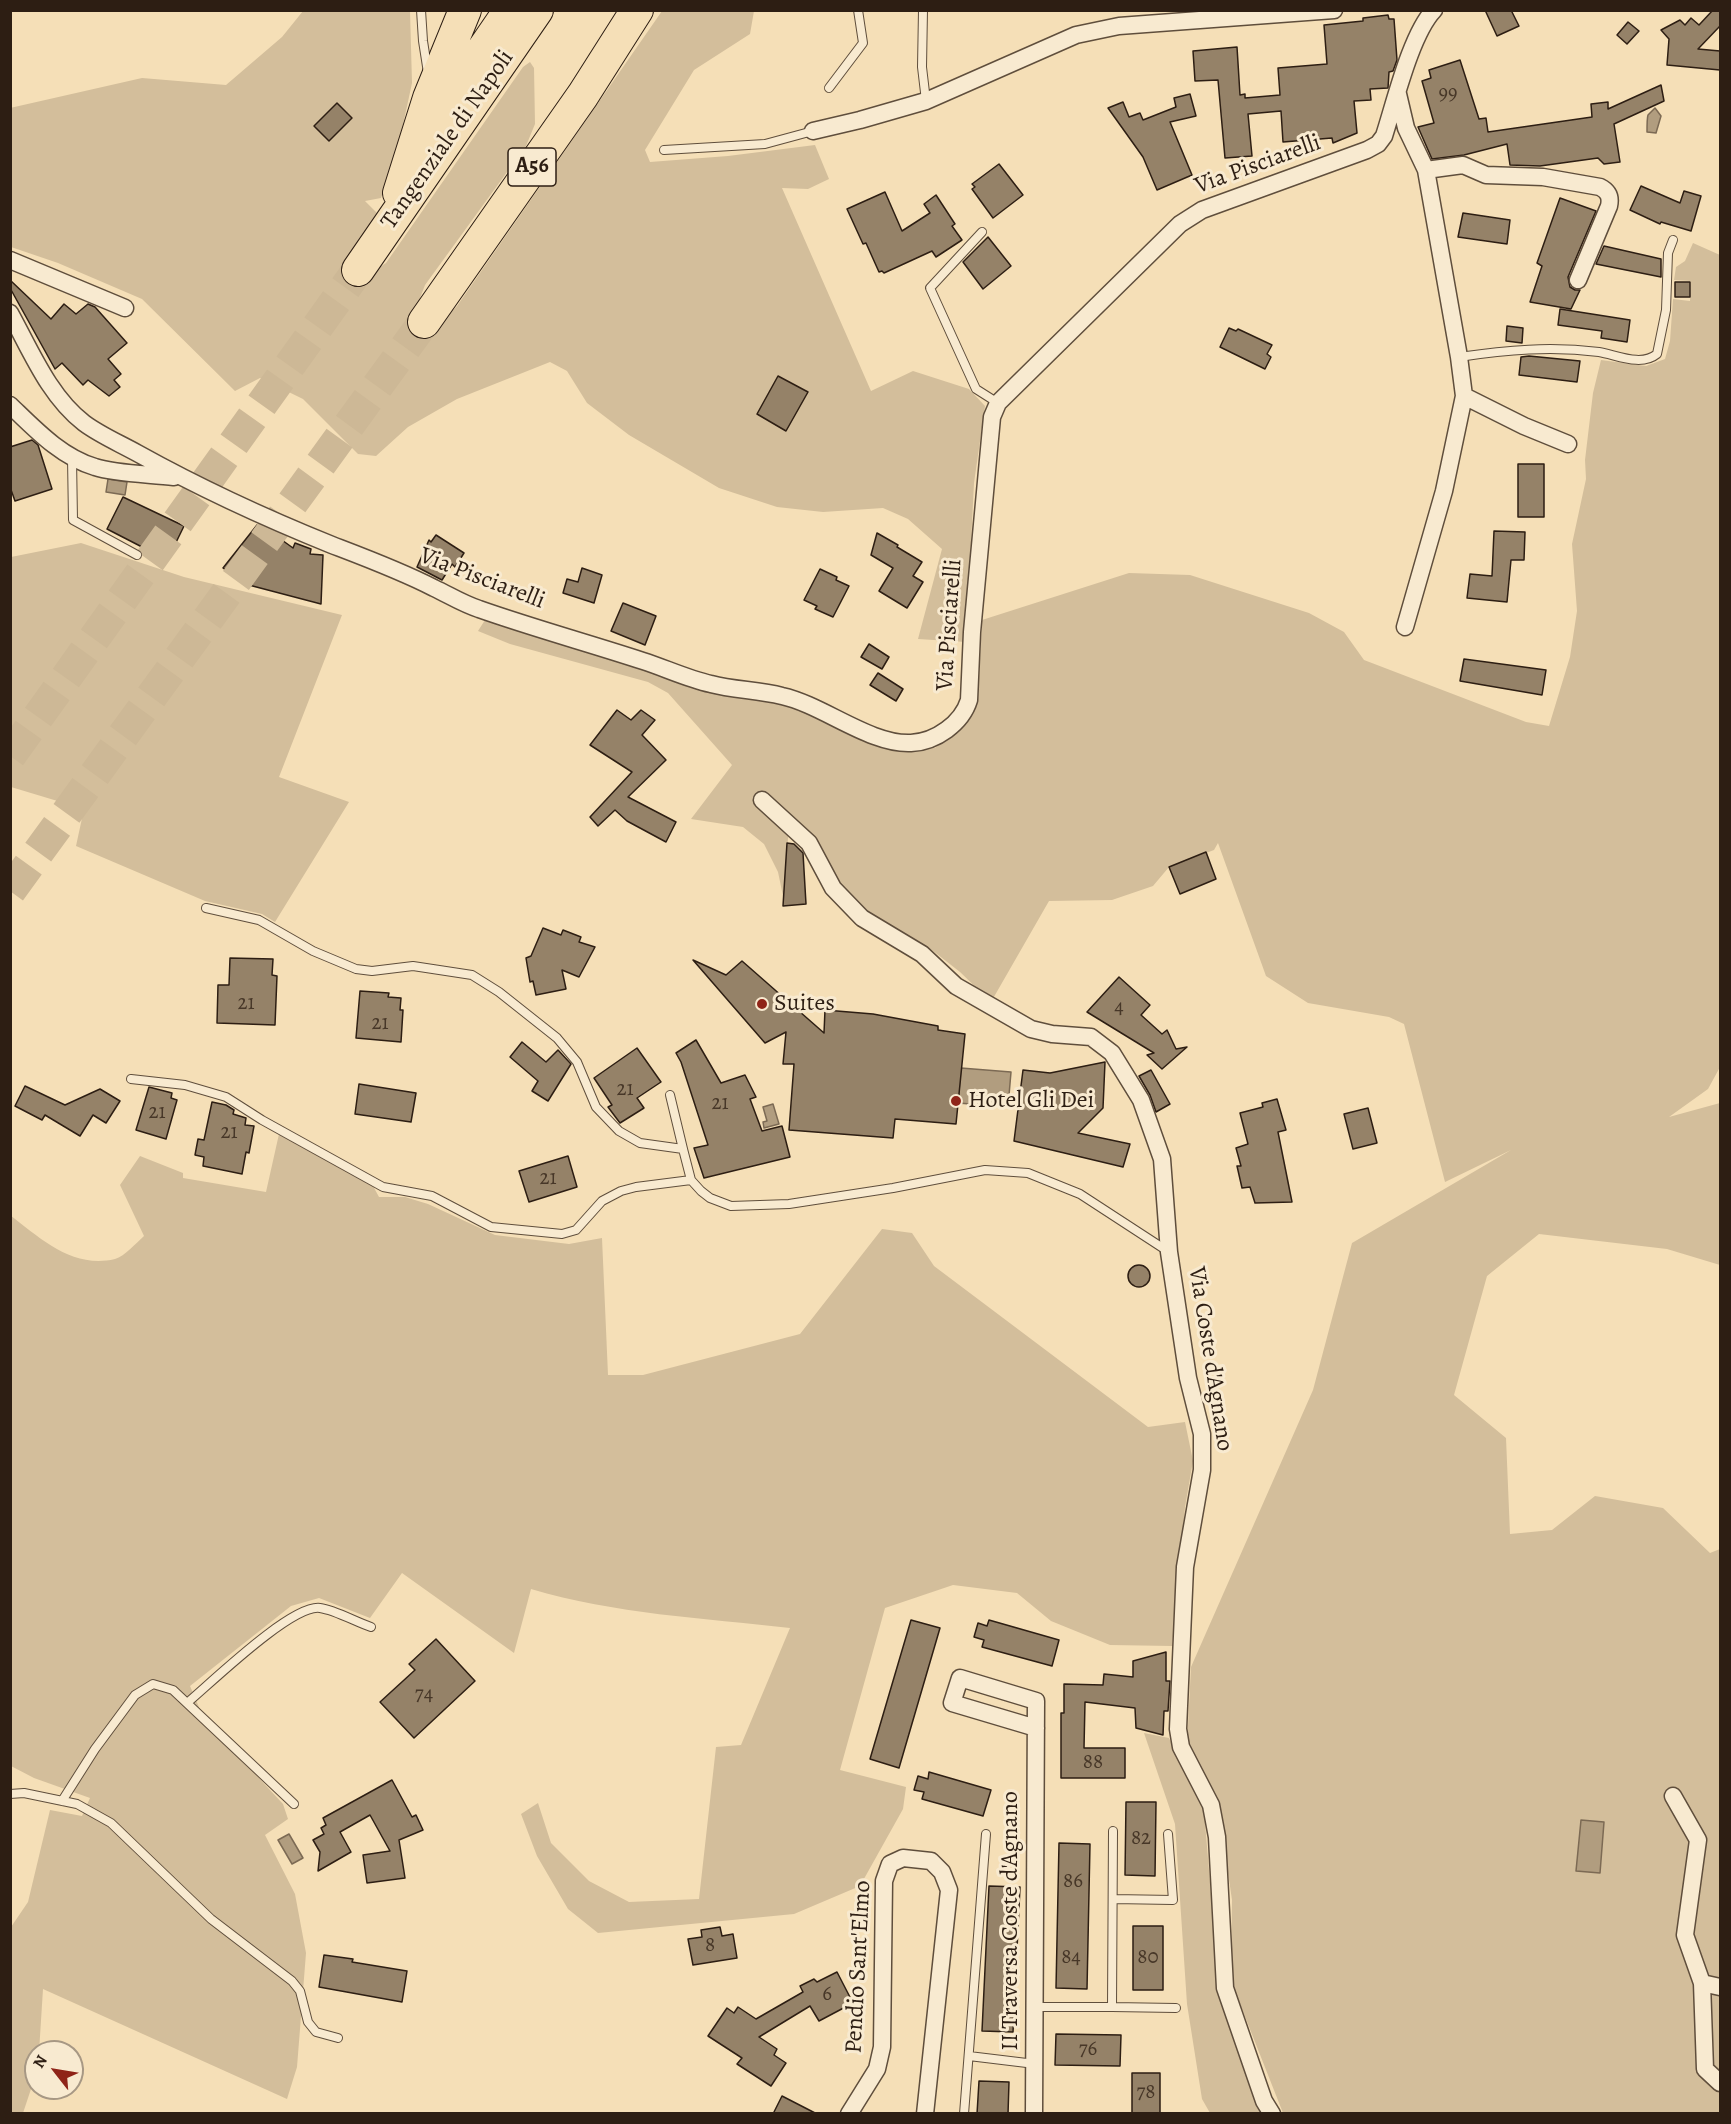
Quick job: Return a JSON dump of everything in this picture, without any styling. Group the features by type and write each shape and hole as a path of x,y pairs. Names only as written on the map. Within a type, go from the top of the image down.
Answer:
{"highway":[{"path":"389,224 430,97 460,24 470,10"},
{"path":"430,97 480,10"},
{"path":"430,97 493,10"},
{"path":"412,154 510,10"},
{"path":"401,187 522,10"},
{"name":"Tangenziale di Napoli","path":"358,270 537,10"},
{"path":"516,43 545,10"},
{"path":"516,43 556,10"},
{"name":"A56","path":"424,322 583,95 637,10"}],"street":[{"path":"813,131 860,120 926,100 1076,35 1119,26 1334,10"},
{"name":"Via Pisciarelli","path":"181,478 287,526 435,588 477,609 655,664 709,684 782,696 809,704 875,736 909,743 925,741 939,735 960,719 969,700 972,632 992,417 998,403 1180,224 1202,210 1378,144 1384,136 1425,13"},
{"path":"1398,93 1406,128 1426,170 1464,396 1444,491 1405,627"},
{"path":"1426,170 1463,165 1486,175 1543,177 1606,190 1610,200 1609,206 1578,280"},
{"path":"10,260 125,308"},
{"path":"10,313 48,382 66,407 86,424 181,478"},
{"path":"1464,396 1524,426 1568,444"},
{"path":"10,405 51,443 72,458 97,468 181,478"},
{"name":"Via Coste d'Agnano","path":"762,800 809,843 833,888 862,918 922,954 956,986 1031,1029 1052,1034 1091,1037 1112,1053 1141,1100 1162,1159 1169,1252 1188,1378 1202,1434 1202,1470 1185,1567 1178,1729 1181,1747 1210,1804 1217,1838 1225,1988 1264,2101 1272,2114"},
{"name":"II Traversa Coste d'Agnano","path":"1034,2114 1035,2064 1035,2007 1036,1728 1036,1701 960,1678 952,1703 1036,1728"},
{"path":"1673,1796 1698,1840 1685,1935 1702,1983 1705,2068 1720,2083"},
{"name":"Pendio Sant'Elmo","path":"849,2114 877,2069 882,2047 884,1881 890,1864 903,1858 931,1861 942,1872 949,1890 925,2114"},
{"path":"1702,1983 1720,1987"}],"lane":[{"path":"421,10 430,97"},
{"path":"829,88 863,43 858,10"},
{"path":"923,10 922,67 926,100"},
{"path":"664,150 765,144 813,131"},
{"path":"982,232 930,288 976,389 998,403"},
{"path":"1459,357 1508,350 1554,347 1601,352 1643,361 1652,358 1657,354 1666,310 1668,253 1673,240"},
{"path":"72,458 73,520 137,555"},
{"path":"206,908 259,920 313,951 357,969 372,971 413,966 472,975 499,992 557,1038 577,1062 596,1107 619,1131 640,1143 683,1149"},
{"path":"131,1079 185,1084 226,1096 262,1120 383,1187 432,1196 491,1227 562,1234 576,1230 602,1201 621,1191 636,1186 691,1180"},
{"path":"670,1095 691,1180 710,1198 731,1206 789,1204 985,1170 1028,1173 1080,1194 1169,1252"},
{"path":"187,1703 280,1624 304,1610 319,1608 372,1628"},
{"path":"62,1800 95,1749 135,1695 153,1684 173,1690 294,1804"},
{"path":"10,1794 24,1793 77,1804 111,1823 211,1919 292,1981 300,1991 308,2022 316,2032 338,2038"},
{"path":"1112,2007 1113,1831"},
{"path":"964,2114 986,1834"},
{"path":"1113,1899 1173,1900 1168,1834"},
{"path":"1035,2007 1176,2008"},
{"path":"969,2056 1035,2064"}],"shaded area":[{"path":"303,11 410,11 412,83 395,162 381,198 365,201 377,213 351,254 366,276 386,263 523,67 530,62 534,68 535,124 526,146 425,285 420,298 422,315 440,323 457,306 662,11 754,11 750,34 694,70 645,150 650,162 728,156 815,145 829,179 808,189 782,188 871,391 913,371 969,389 985,406 974,483 966,642 918,639 942,549 908,519 883,508 823,512 777,507 719,488 629,435 587,403 567,371 550,362 457,399 408,427 376,456 358,454 303,399 260,378 235,391 142,299 58,263 11,247 10,108 142,78 226,85 282,37"},
{"path":"1655,108 1661,116 1656,133 1647,132 1648,115"},
{"path":"1693,243 1720,255 1720,1067 1708,1089 1669,1117 1720,1103 1720,1265 1667,1249 1539,1234 1487,1276 1454,1395 1506,1438 1510,1534 1552,1530 1595,1496 1663,1508 1710,1553 1720,1549 1720,2113 1283,2113 1231,1981 1232,1900 1218,1804 1187,1745 1191,1667 1313,1390 1352,1243 1511,1150 1445,1182 1404,1024 1389,1017 1308,1003 1266,976 1218,843 1214,850 1169,867 1153,886 1112,900 1049,901 991,1002 960,972 928,947 872,917 839,890 789,823 784,901 778,872 764,844 743,827 691,819 732,765 668,693 648,682 510,644 478,631 485,620 640,665 786,703 912,750 935,748 962,728 978,698 982,620 1129,573 1190,575 1309,613 1344,632 1364,660 1526,722 1549,726 1570,657 1577,611 1572,544 1586,479 1585,460 1593,393 1601,360 1646,366 1665,359 1670,341 1673,299 1690,301 1691,281 1674,280 1676,267 1685,261"},
{"path":"108,479 127,482 125,495 106,492"},
{"path":"81,543 184,577 342,615 279,777 349,802 275,922 262,914 205,901 76,846 84,809 11,787 11,557"},
{"path":"961,1068 1011,1072 1008,1107 958,1103"},
{"path":"773,1104 779,1124 764,1128 763,1122 767,1121 763,1107"},
{"path":"279,1134 373,1186 379,1197 405,1197 428,1204 495,1235 569,1244 602,1238 608,1375 643,1375 800,1334 882,1229 912,1233 934,1266 1148,1427 1185,1422 1193,1461 1185,1507 1172,1646 1110,1645 1051,1621 1017,1593 953,1585 885,1608 840,1770 906,1787 903,1809 860,1886 794,1914 598,1933 568,1909 537,1856 521,1814 538,1803 551,1843 589,1881 629,1902 699,1899 716,1747 741,1745 790,1628 627,1610 531,1589 514,1653 402,1573 370,1618 319,1598 291,1606 190,1686 204,1719 283,1804 288,1819 265,1835 295,1894 306,1953 297,2067 287,2099 43,1989 40,2040 24,2040 24,2100 27,2100 23,2113 11,2113 11,1927 28,1902 50,1810 82,1816 90,1798 34,1778 11,1766 10,1215 58,1250 85,1260 100,1261 119,1257 144,1236 120,1185 140,1156 183,1173 183,1178 266,1192"},
{"path":"1144,1733 1169,1738 1204,1811 1219,1989 1237,2048 1262,2113 1210,2113 1202,2099 1187,2004 1175,1824"},
{"path":"1581,1820 1604,1822 1600,1873 1576,1871"},
{"path":"289,1834 303,1858 292,1864 278,1840"}],"building":[{"path":"1485,10 1511,10 1519,26 1497,36"},
{"path":"1713,10 1720,10 1720,26 1698,49 1720,51 1720,70 1667,65 1669,39 1661,30 1680,20 1685,25 1691,18 1699,25"},
{"path":"1388,15 1389,19 1394,19 1397,60 1393,71 1389,72 1388,88 1370,89 1371,100 1354,101 1357,133 1333,143 1332,138 1283,142 1281,111 1248,114 1252,156 1225,158 1218,80 1195,81 1193,51 1237,47 1240,95 1245,94 1245,98 1280,95 1278,68 1327,64 1324,25 1363,21 1363,18"},
{"path":"1628,22 1639,31 1627,44 1617,35"},
{"path":"1460,60 1479,119 1486,118 1488,132 1592,117 1591,104 1608,102 1608,109 1661,85 1664,101 1614,124 1620,162 1604,164 1598,158 1540,166 1510,165 1507,144 1464,155 1432,159 1418,127 1434,123 1422,81 1431,78 1429,70"},
{"path":"1190,94 1196,116 1170,122 1192,175 1157,190 1143,157 1108,108 1123,102 1129,117 1140,113 1143,120 1176,107 1174,98"},
{"path":"337,103 352,118 329,141 314,126"},
{"path":"999,164 1023,195 993,218 972,189 975,187 972,184"},
{"path":"1641,186 1680,203 1684,191 1701,196 1691,231 1661,222 1660,224 1630,210"},
{"path":"885,192 902,231 930,213 924,204 936,195 955,224 952,226 962,240 936,257 932,251 884,273 879,272 847,209"},
{"path":"1560,198 1596,211 1568,277 1570,287 1580,290 1571,309 1530,302 1542,266 1537,263"},
{"path":"1463,213 1510,220 1507,244 1458,237"},
{"path":"988,237 1011,266 983,289 963,262"},
{"path":"1604,246 1661,259 1661,277 1596,264"},
{"path":"10,280 51,319 64,304 76,314 88,304 95,307 127,343 108,359 121,374 114,380 120,387 109,396 88,380 83,385 62,363 55,369 10,288"},
{"path":"1675,282 1690,282 1690,297 1675,297"},
{"path":"1560,309 1630,320 1627,342 1601,338 1602,331 1558,325"},
{"path":"1507,326 1523,328 1522,343 1506,341"},
{"path":"1229,328 1236,331 1238,329 1272,345 1267,354 1271,357 1265,369 1220,347"},
{"path":"1521,357 1580,361 1577,382 1519,375"},
{"path":"778,376 808,392 786,431 757,414"},
{"path":"32,440 38,445 52,489 15,501 10,487 10,447"},
{"path":"1518,464 1544,464 1544,517 1518,517"},
{"path":"123,497 184,526 166,563 142,552 144,548 107,529"},
{"path":"257,525 293,548 295,543 311,549 310,554 323,555 321,604 245,584 223,568"},
{"path":"1494,531 1525,532 1524,560 1511,560 1507,602 1467,598 1470,574 1492,576"},
{"path":"877,533 922,562 913,576 923,582 907,608 879,591 893,568 871,555"},
{"path":"436,535 464,553 455,567 452,564 442,580 417,567 429,540 431,542"},
{"path":"582,568 602,575 594,603 563,593 567,579 578,582"},
{"path":"820,569 849,586 833,617 815,609 817,606 804,600"},
{"path":"623,603 656,616 645,645 611,631"},
{"path":"869,644 889,657 882,669 861,657"},
{"path":"1464,659 1546,670 1542,695 1460,681"},
{"path":"878,673 903,689 896,701 870,685"},
{"path":"617,710 631,720 641,710 655,720 642,735 666,760 628,797 676,822 666,842 627,821 615,810 598,826 590,817 632,772 590,745"},
{"path":"787,843 794,844 803,853 806,904 783,906"},
{"path":"1206,852 1216,879 1180,894 1169,867"},
{"path":"543,928 561,935 563,930 581,937 579,942 595,947 579,977 562,970 566,989 536,995 533,981 530,982 526,958 531,956"},
{"path":"230,958 273,959 272,975 277,976 275,1025 217,1023 218,985 229,985"},
{"path":"693,960 726,975 742,961 824,1033 825,1010 873,1014 938,1026 938,1030 965,1034 956,1124 895,1119 893,1138 789,1130 794,1064 783,1064 786,1032 765,1043"},
{"path":"1119,977 1150,1005 1141,1015 1162,1034 1167,1030 1176,1049 1187,1047 1162,1069 1147,1055 1154,1053 1087,1012"},
{"path":"360,991 389,993 388,997 401,998 400,1010 403,1010 401,1042 356,1038"},
{"path":"696,1040 721,1083 745,1075 756,1097 750,1099 762,1131 782,1126 790,1157 704,1178 694,1148 708,1145 676,1053"},
{"path":"522,1042 546,1062 558,1050 571,1064 548,1101 532,1091 538,1081 510,1057"},
{"path":"637,1048 661,1082 637,1098 644,1108 620,1123 608,1107 612,1105 594,1078"},
{"path":"1105,1062 1103,1108 1078,1133 1130,1144 1123,1167 1014,1141 1023,1070 1050,1073"},
{"path":"1151,1070 1170,1104 1156,1112 1150,1095 1139,1076"},
{"path":"359,1084 416,1093 411,1122 355,1114"},
{"path":"25,1086 65,1105 100,1089 120,1101 106,1123 93,1115 80,1136 45,1115 42,1120 15,1106"},
{"path":"149,1087 172,1093 171,1098 177,1100 166,1139 136,1130"},
{"path":"1277,1099 1286,1130 1278,1132 1292,1202 1255,1203 1250,1187 1242,1188 1237,1166 1241,1166 1236,1148 1248,1144 1240,1113 1263,1107 1262,1103"},
{"path":"212,1102 226,1105 234,1110 233,1114 246,1118 245,1125 254,1126 242,1174 203,1166 204,1157 195,1155 198,1139 204,1140"},
{"path":"1368,1108 1377,1143 1353,1149 1344,1114"},
{"path":"568,1156 577,1187 529,1202 519,1171"},
{"path":"1139,1265 1147,1268 1150,1276 1147,1284 1139,1287 1131,1284 1128,1276 1131,1268"},
{"path":"911,1620 940,1628 899,1768 870,1759"},
{"path":"989,1620 1059,1640 1052,1666 982,1647 984,1640 974,1637 978,1623 987,1626"},
{"path":"436,1639 475,1681 414,1738 380,1702 415,1670 409,1664"},
{"path":"1166,1652 1166,1681 1170,1681 1168,1711 1164,1711 1163,1735 1136,1728 1135,1708 1085,1702 1084,1748 1125,1748 1125,1778 1061,1778 1061,1713 1064,1713 1064,1684 1103,1685 1104,1674 1133,1677 1133,1661"},
{"path":"929,1772 991,1790 983,1816 922,1799 924,1792 914,1790 918,1776 928,1779"},
{"path":"392,1780 412,1817 416,1815 423,1830 399,1840 405,1878 367,1883 363,1855 390,1851 370,1815 340,1832 351,1852 318,1871 320,1852 313,1840 324,1834 321,1828 326,1825 323,1818"},
{"path":"1126,1802 1156,1802 1155,1876 1125,1875"},
{"path":"1059,1843 1090,1844 1087,1989 1056,1988"},
{"path":"989,1886 1020,1887 1013,2032 982,2031"},
{"path":"1133,1926 1163,1926 1163,1990 1133,1990"},
{"path":"720,1927 722,1936 733,1934 737,1958 693,1965 688,1939 702,1937 701,1930"},
{"path":"324,1955 407,1971 402,2002 319,1987"},
{"path":"837,1972 853,2003 819,2021 810,2006 759,2037 777,2049 774,2055 786,2063 771,2086 737,2064 742,2058 708,2036 727,2008 734,2013 738,2007 756,2019 803,1992 800,1986 814,1979 817,1982"},
{"path":"1056,2034 1121,2035 1120,2066 1055,2065"},
{"path":"1132,2073 1160,2073 1160,2114 1132,2114"},
{"path":"979,2081 1009,2082 1008,2114 977,2114"},
{"path":"782,2096 817,2114 773,2114"}],"tunnel":[{"path":"10,756 358,270"},
{"path":"10,891 424,322"}],"place":[{"name":"Suites","path":"762,1004"},
{"name":"Hotel Gli Dei","path":"956,1101"}]}
